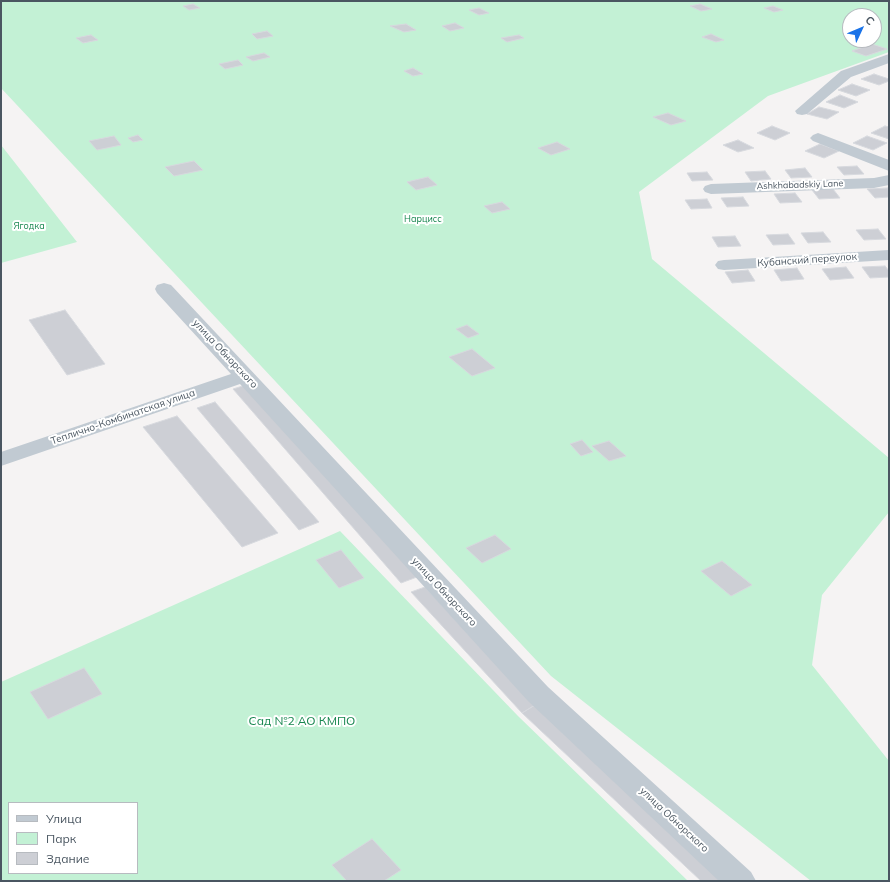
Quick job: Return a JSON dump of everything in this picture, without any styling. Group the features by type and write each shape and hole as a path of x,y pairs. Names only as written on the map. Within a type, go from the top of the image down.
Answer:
{"street":[{"path":"802,111 846,74 889,58"},
{"path":"818,138 889,165"},
{"name":"Ashkhabadskiy Lane","path":"711,189 874,182 889,180"},
{"name":"Кубанский переулок","path":"724,265 889,255"},
{"name":"улица Обнорского","path":"164,289 538,694 740,881"},
{"name":"Теплично-Комбинатская улица","path":"1,459 245,376"}],"green space":[{"name":"Нарцисс","path":"1,1 889,1 889,52 768,96 639,192 652,259 889,458 889,512 822,595 812,665 889,761 889,881 811,881 551,676 1,88"},
{"name":"Ягодка","path":"1,145 77,242 1,263"},
{"name":"Сад №2 АО КМПО","path":"340,531 518,716 688,881 1,881 1,682"}],"building":[{"path":"193,4 200,8 189,10 183,6"},
{"path":"700,4 712,9 701,11 690,6"},
{"path":"773,6 783,10 774,12 764,8"},
{"path":"479,8 489,13 479,15 469,10"},
{"path":"455,23 464,28 450,31 442,26"},
{"path":"406,24 416,30 404,32 390,26"},
{"path":"267,31 273,36 257,39 252,34"},
{"path":"711,34 724,40 716,42 702,37"},
{"path":"91,35 98,40 83,43 76,38"},
{"path":"519,35 524,38 507,42 501,38"},
{"path":"882,47 887,49 866,56 852,51 861,48"},
{"path":"264,53 270,57 253,61 246,57"},
{"path":"238,60 243,65 225,69 219,64"},
{"path":"413,68 423,74 413,76 404,71"},
{"path":"874,74 889,79 889,81 879,85 861,79"},
{"path":"852,84 870,90 856,96 838,90"},
{"path":"840,95 858,102 844,108 826,102"},
{"path":"819,107 839,112 827,119 807,114"},
{"path":"668,113 686,121 671,125 653,117"},
{"path":"772,126 790,133 775,140 757,133"},
{"path":"885,126 889,127 889,139 871,133"},
{"path":"138,135 143,140 133,142 128,138"},
{"path":"114,136 121,145 97,150 89,141"},
{"path":"867,136 887,143 873,150 853,143"},
{"path":"738,140 754,148 738,152 723,145"},
{"path":"557,142 570,149 551,155 538,148"},
{"path":"820,144 839,151 824,158 805,151"},
{"path":"194,161 203,170 174,176 165,167"},
{"path":"857,166 864,174 844,175 837,167"},
{"path":"805,168 812,177 791,178 785,170"},
{"path":"765,171 771,179 751,181 745,172"},
{"path":"707,172 713,180 692,181 687,173"},
{"path":"428,177 437,185 416,190 407,182"},
{"path":"888,188 889,197 875,198 867,189"},
{"path":"833,189 840,198 819,199 812,190"},
{"path":"795,193 802,202 780,203 774,194"},
{"path":"743,197 749,206 727,207 721,198"},
{"path":"707,199 712,208 691,209 685,200"},
{"path":"502,202 510,209 492,213 484,206"},
{"path":"878,229 886,239 864,240 856,230"},
{"path":"823,232 831,242 808,243 801,233"},
{"path":"788,234 795,244 773,245 766,235"},
{"path":"735,236 741,246 718,247 712,237"},
{"path":"885,266 889,271 889,277 870,278 862,267"},
{"path":"846,267 854,278 830,280 822,269"},
{"path":"797,268 804,279 781,281 774,270"},
{"path":"748,270 755,281 732,283 725,272"},
{"path":"65,310 105,364 67,375 29,320"},
{"path":"467,325 479,334 468,338 456,329"},
{"path":"472,349 495,368 472,376 449,357"},
{"path":"246,385 417,577 401,583 233,389"},
{"path":"215,402 319,522 299,530 197,408"},
{"path":"177,416 278,533 242,547 143,427"},
{"path":"582,440 593,452 581,456 570,444"},
{"path":"609,441 626,456 609,461 592,446"},
{"path":"495,535 511,549 482,563 466,548"},
{"path":"341,550 364,578 339,588 316,560"},
{"path":"722,561 752,585 731,596 701,571"},
{"path":"425,587 535,705 522,713 411,592"},
{"path":"84,668 102,694 48,719 30,692"},
{"path":"535,705 726,881 701,881 522,713"},
{"path":"372,839 401,870 384,881 347,881 332,865"}]}
